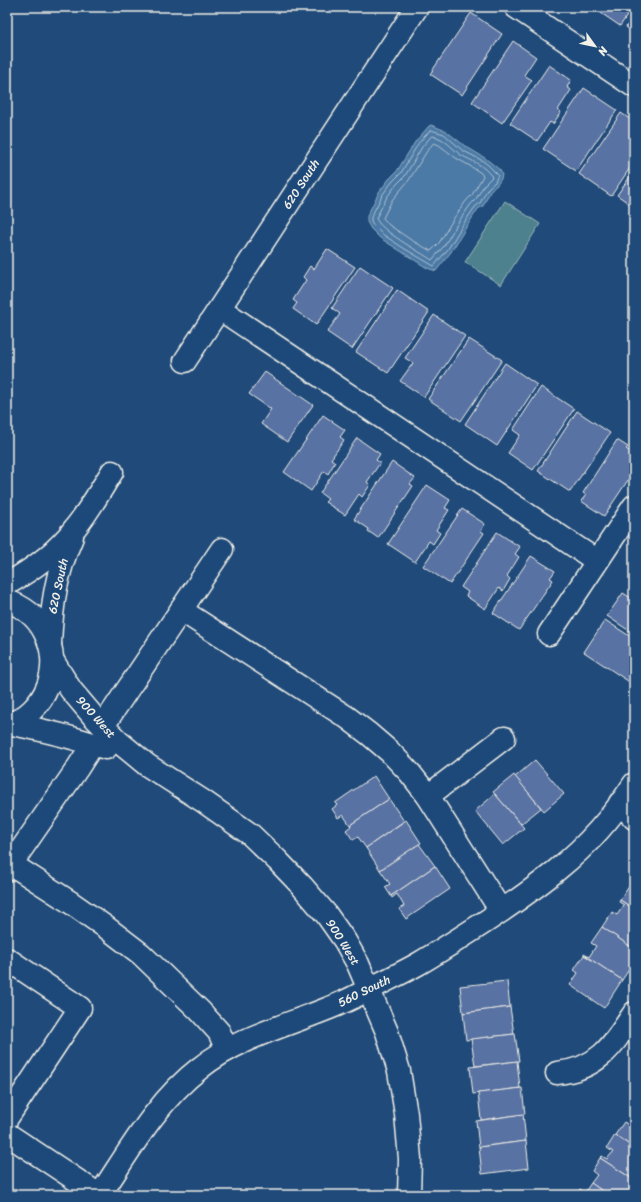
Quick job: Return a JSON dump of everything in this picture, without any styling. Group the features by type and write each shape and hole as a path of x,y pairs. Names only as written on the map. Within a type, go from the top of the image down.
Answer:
{"street":[{"name":"620 South","path":"185,361 417,7"},
{"path":"516,7 634,86"},
{"path":"220,309 597,561"},
{"name":"620 South","path":"7,584 44,560 75,529 112,472"},
{"path":"549,634 634,506"},
{"name":"620 South","path":"10,724 26,716 38,705 46,692 51,677 51,616 55,588 63,558 75,529"},
{"path":"222,549 98,735 77,770 9,867 82,911 141,954 200,1011 218,1032 227,1050"},
{"name":"900 West","path":"7,601 23,608 35,618 44,630 51,653 98,735 113,750 147,765 250,834 302,886 326,914 345,941 358,964 387,1032 399,1071 406,1114 410,1159 409,1195"},
{"path":"181,610 348,718 390,752 410,773 428,796 501,911"},
{"name":"900 West","path":"10,724 45,730 98,735"},
{"path":"428,796 504,738"},
{"name":"560 South","path":"100,1195 149,1121 164,1102 201,1067 227,1050 250,1038 342,1003 417,965 455,942 501,911 558,869 585,844 609,818 627,811 634,784"},
{"path":"7,959 80,1008 7,1118"},
{"path":"557,1072 571,1072 585,1067 604,1054 619,1036 634,1013"},
{"path":"7,1134 100,1195"}],"green space":[{"path":"505,201 540,224 501,285 465,262"}],"water":[{"path":"431,125 446,131 465,146 485,158 500,170 502,175 497,185 491,190 483,206 478,209 451,252 436,271 427,268 380,238 371,229 367,222 367,216 379,192 397,171 415,142"}],"building":[{"path":"600,7 633,7 620,26 598,11"},
{"path":"471,13 502,34 462,95 430,74"},
{"path":"634,15 634,33 626,27"},
{"path":"513,41 536,57 524,75 532,80 502,123 472,102"},
{"path":"549,65 571,80 567,87 571,90 558,110 561,112 553,124 550,122 537,141 510,123"},
{"path":"584,88 617,110 576,171 543,149"},
{"path":"621,113 634,122 634,145 632,148 634,149 634,162 611,196 579,174"},
{"path":"634,171 634,207 617,195"},
{"path":"327,249 355,267 316,325 293,309 297,303 293,300 306,280 303,277 310,266 314,269"},
{"path":"360,266 393,288 352,349 327,332 340,314 332,308"},
{"path":"397,290 429,312 388,373 356,352"},
{"path":"434,315 465,336 424,397 400,381 413,363 405,358"},
{"path":"469,339 502,360 461,421 428,399"},
{"path":"505,363 537,385 497,446 465,424"},
{"path":"265,372 313,405 287,442 261,424 271,409 249,394"},
{"path":"541,387 574,409 533,470 508,453 520,435 513,430"},
{"path":"577,411 610,433 570,492 538,471"},
{"path":"323,415 345,430 340,437 344,440 331,459 335,462 328,474 324,471 311,491 284,472"},
{"path":"357,438 380,454 376,460 380,463 367,482 370,485 362,497 359,494 345,515 325,502 328,499 320,493"},
{"path":"617,440 628,447 626,449 634,454 634,471 604,516 581,501 586,495 583,493"},
{"path":"392,462 415,478 410,484 413,486 378,538 368,531 369,529 354,519"},
{"path":"427,485 450,500 445,508 449,510 436,530 440,533 433,544 429,541 415,562 388,544"},
{"path":"462,509 485,524 481,531 484,533 450,584 423,566"},
{"path":"497,532 520,547 515,554 519,557 507,576 510,579 503,591 499,588 485,609 466,596 468,592 461,587"},
{"path":"531,556 555,571 550,578 553,580 519,630 493,613"},
{"path":"623,593 634,600 634,634 607,616"},
{"path":"605,620 634,639 634,685 584,652"},
{"path":"535,760 564,794 544,811 515,777"},
{"path":"514,775 541,808 521,824 493,792"},
{"path":"374,776 389,799 350,825 343,815 338,818 332,809 337,805 335,803"},
{"path":"495,794 524,828 503,845 475,811"},
{"path":"389,799 404,821 366,848 358,837 353,840 346,830 351,826 350,825"},
{"path":"406,820 421,843 380,870 366,848"},
{"path":"419,844 435,866 391,896 385,887 390,884 380,870"},
{"path":"435,866 450,889 406,919 399,909 404,906 397,894 392,898 391,896"},
{"path":"630,885 634,888 634,909 620,900"},
{"path":"620,900 634,909 634,949 602,927 612,912 617,915 624,905 619,902"},
{"path":"602,927 634,949 634,962 622,980 584,955 589,957 596,946 591,943"},
{"path":"584,955 622,980 604,1008 570,985 578,973 574,970"},
{"path":"507,981 510,1007 463,1013 460,986"},
{"path":"510,1007 514,1034 466,1040 463,1013"},
{"path":"515,1034 519,1061 475,1066 471,1039"},
{"path":"517,1061 520,1088 473,1094 470,1067"},
{"path":"522,1088 525,1114 481,1120 478,1093"},
{"path":"523,1114 526,1141 479,1147 476,1121"},
{"path":"634,1120 634,1148 615,1135 624,1122 630,1126"},
{"path":"615,1135 634,1148 634,1180 600,1158 602,1156 607,1159 613,1152 607,1148"},
{"path":"526,1141 529,1168 482,1174 479,1147"},
{"path":"600,1158 634,1180 634,1195 608,1195 591,1183 597,1175 592,1171"},
{"path":"591,1183 608,1195 576,1195 580,1189 585,1192"}]}
